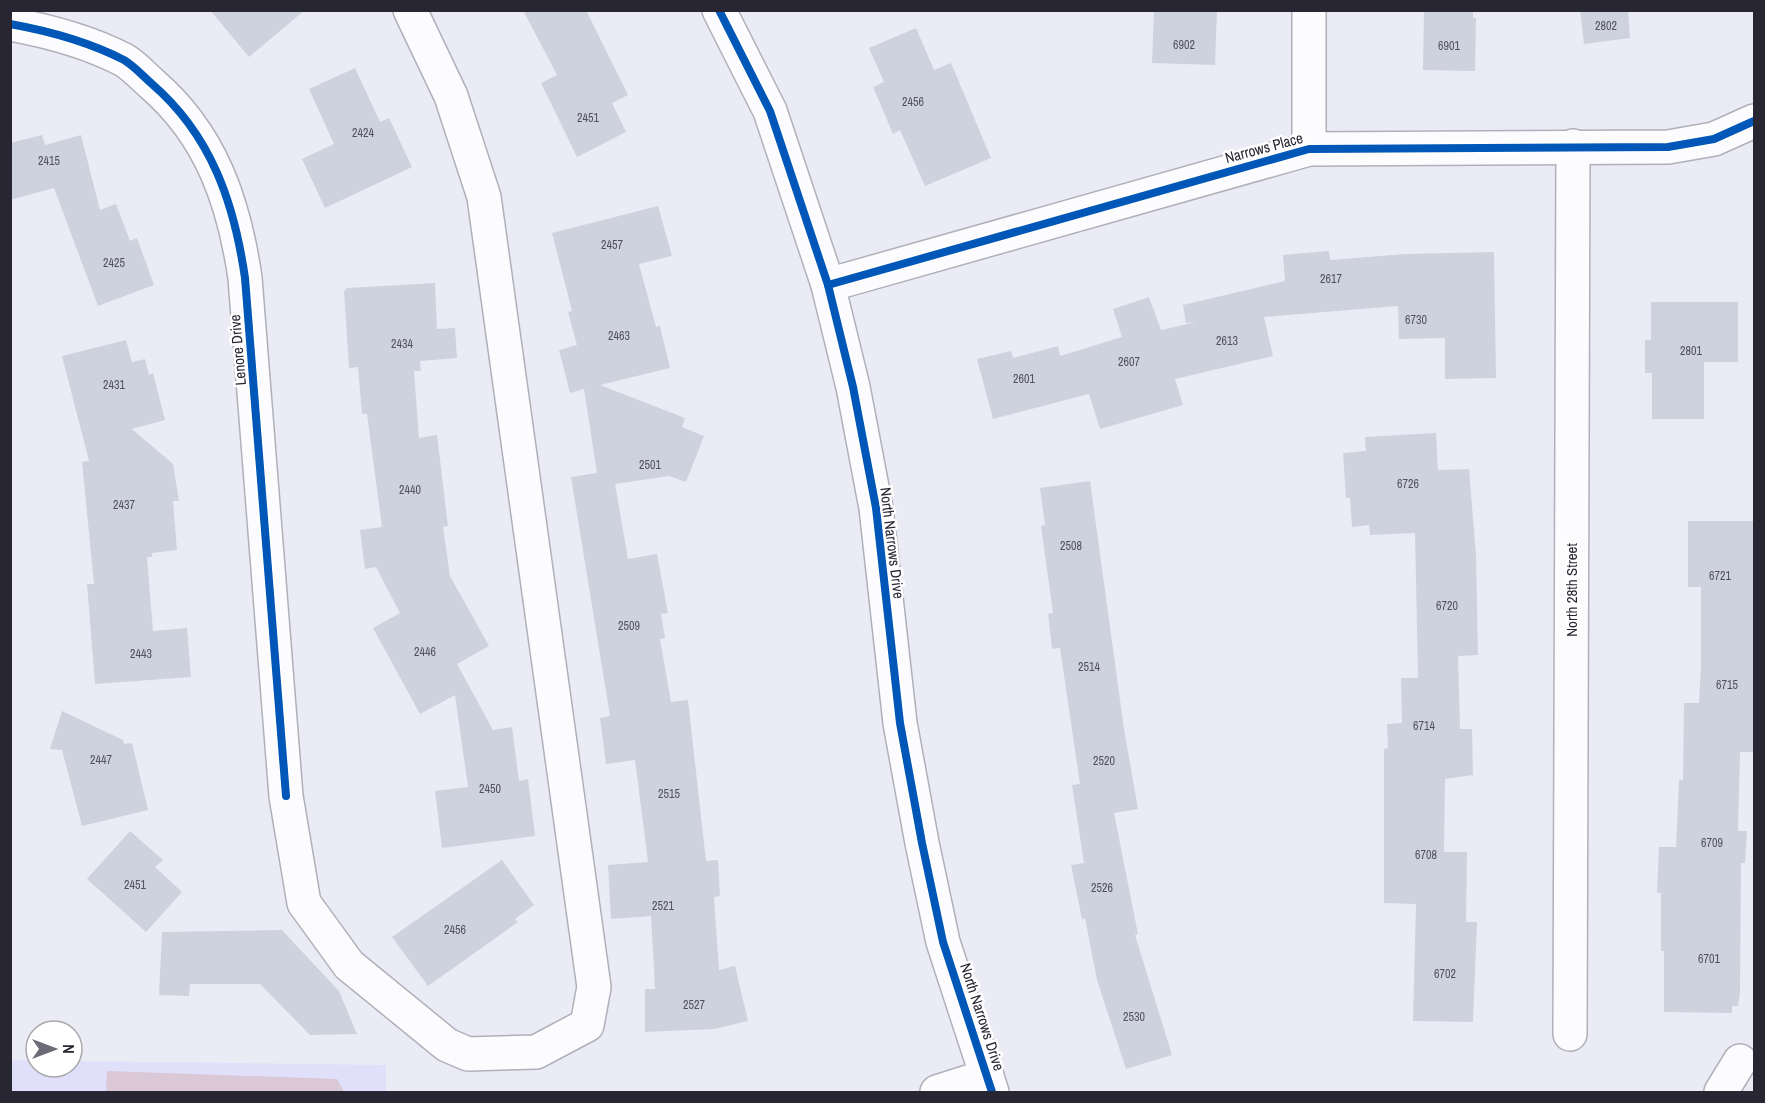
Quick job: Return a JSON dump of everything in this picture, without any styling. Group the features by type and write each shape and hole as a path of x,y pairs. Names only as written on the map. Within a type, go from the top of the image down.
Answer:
{"street":[{"name":"Lenore Drive","path":"10,24 68,37 126,61 177,108 204,146 227,192 238,231 245,278 286,796 304,903 349,965 447,1044 468,1054 536,1052 587,1025 594,987 484,197 452,96 410,10"},
{"name":"North Narrows Drive","path":"719,10 770,111 828,285 853,387 876,508 900,723 922,843 943,942 990,1084"},
{"path":"1309,10 1309,149"},
{"name":"Narrows Place","path":"828,285 1309,149 1668,147 1714,139 1755,121"},
{"name":"North 28th Street","path":"1570,1034 1573,146"},
{"path":"1721,1092 1740,1061"},
{"path":"937,1092 990,1084"}],"shaded area":[{"path":"11,1060 24,1061 24,1079 84,1079 84,1061 386,1065 386,1092 11,1092"},
{"path":"107,1071 337,1079 344,1092 106,1092"}],"building":[{"path":"210,10 305,10 249,57"},
{"path":"523,10 586,10 628,95 612,103 626,132 577,157 541,83 557,75"},
{"path":"1154,10 1217,10 1215,65 1152,63"},
{"path":"1424,10 1473,10 1473,18 1476,18 1475,71 1423,70"},
{"path":"1580,10 1628,10 1630,38 1584,44"},
{"path":"916,28 934,70 951,63 991,158 925,186 900,130 893,134 873,87 884,82 869,48"},
{"path":"355,68 380,122 389,118 412,167 325,208 302,159 334,144 309,89"},
{"path":"42,135 45,145 81,135 100,210 116,204 130,241 137,238 154,285 98,306 54,188 10,200 10,143"},
{"path":"658,206 672,256 639,264 656,327 660,326 670,368 600,385 685,418 682,427 704,436 686,482 669,476 615,484 628,559 657,554 668,613 661,614 665,638 660,639 671,702 688,700 706,861 718,860 720,896 714,897 719,970 735,966 748,1021 714,1029 645,1032 645,989 655,989 651,916 611,919 608,865 648,862 635,760 606,764 600,718 610,716 571,477 597,473 584,389 570,393 559,350 577,345 568,312 572,311 552,233"},
{"path":"1329,251 1330,260 1405,254 1494,252 1496,378 1445,379 1445,338 1399,339 1398,306 1264,317 1273,356 1175,379 1183,405 1100,429 1089,394 993,419 977,359 1011,351 1013,358 1058,346 1060,356 1122,337 1113,309 1149,297 1161,330 1196,322 1186,323 1183,305 1285,281 1283,255"},
{"path":"435,283 437,329 455,328 457,358 420,361 421,371 414,371 419,438 437,435 448,526 443,527 450,576 489,646 457,664 493,730 512,727 519,781 528,779 535,836 442,848 435,791 468,787 455,695 420,714 373,628 400,613 376,567 365,569 360,530 382,527 367,414 362,414 358,367 349,368 344,291 347,288"},
{"path":"1651,302 1738,302 1738,362 1704,362 1704,419 1652,419 1652,373 1645,373 1645,340 1651,340"},
{"path":"126,340 132,362 145,359 149,375 153,373 165,420 132,429 173,464 179,501 173,501 177,550 152,553 152,557 147,557 153,631 187,628 191,677 95,684 87,584 94,584 82,462 89,461 62,356"},
{"path":"1436,433 1438,470 1469,469 1476,555 1478,655 1458,656 1460,729 1472,729 1473,775 1445,779 1444,852 1467,852 1466,922 1477,922 1473,1022 1413,1021 1416,904 1384,903 1384,749 1388,748 1387,724 1402,723 1401,678 1418,678 1415,533 1370,535 1369,525 1352,527 1350,498 1346,498 1343,453 1366,451 1365,437"},
{"path":"1090,481 1124,729 1138,809 1114,813 1138,934 1135,935 1172,1055 1126,1069 1097,980 1085,918 1082,919 1071,865 1084,863 1072,785 1080,784 1060,648 1052,649 1048,614 1053,613 1041,526 1045,525 1040,488"},
{"path":"1688,521 1755,521 1755,752 1740,752 1738,831 1747,831 1745,863 1741,863 1740,992 1738,1006 1732,1006 1732,1013 1664,1012 1661,893 1657,893 1659,847 1676,847 1679,780 1683,780 1684,703 1699,703 1701,666 1701,587 1688,587"},
{"path":"62,711 123,740 124,744 132,743 148,810 82,826 62,750 50,749"},
{"path":"130,831 163,860 155,867 182,892 146,932 87,879"},
{"path":"502,860 534,905 515,919 518,922 428,986 392,937"},
{"path":"282,930 339,991 357,1034 310,1035 260,984 190,984 189,996 159,995 162,932"}],"cycle path":[{"path":"719,10 770,111 828,285 853,387 876,508 900,723 922,843 943,942 992,1092"},
{"path":"10,24 83,43 131,65 172,104 190,125 204,148 226,197 234,223 245,278 286,796"},
{"path":"828,285 1309,149 1668,147 1714,139 1754,121"}]}
